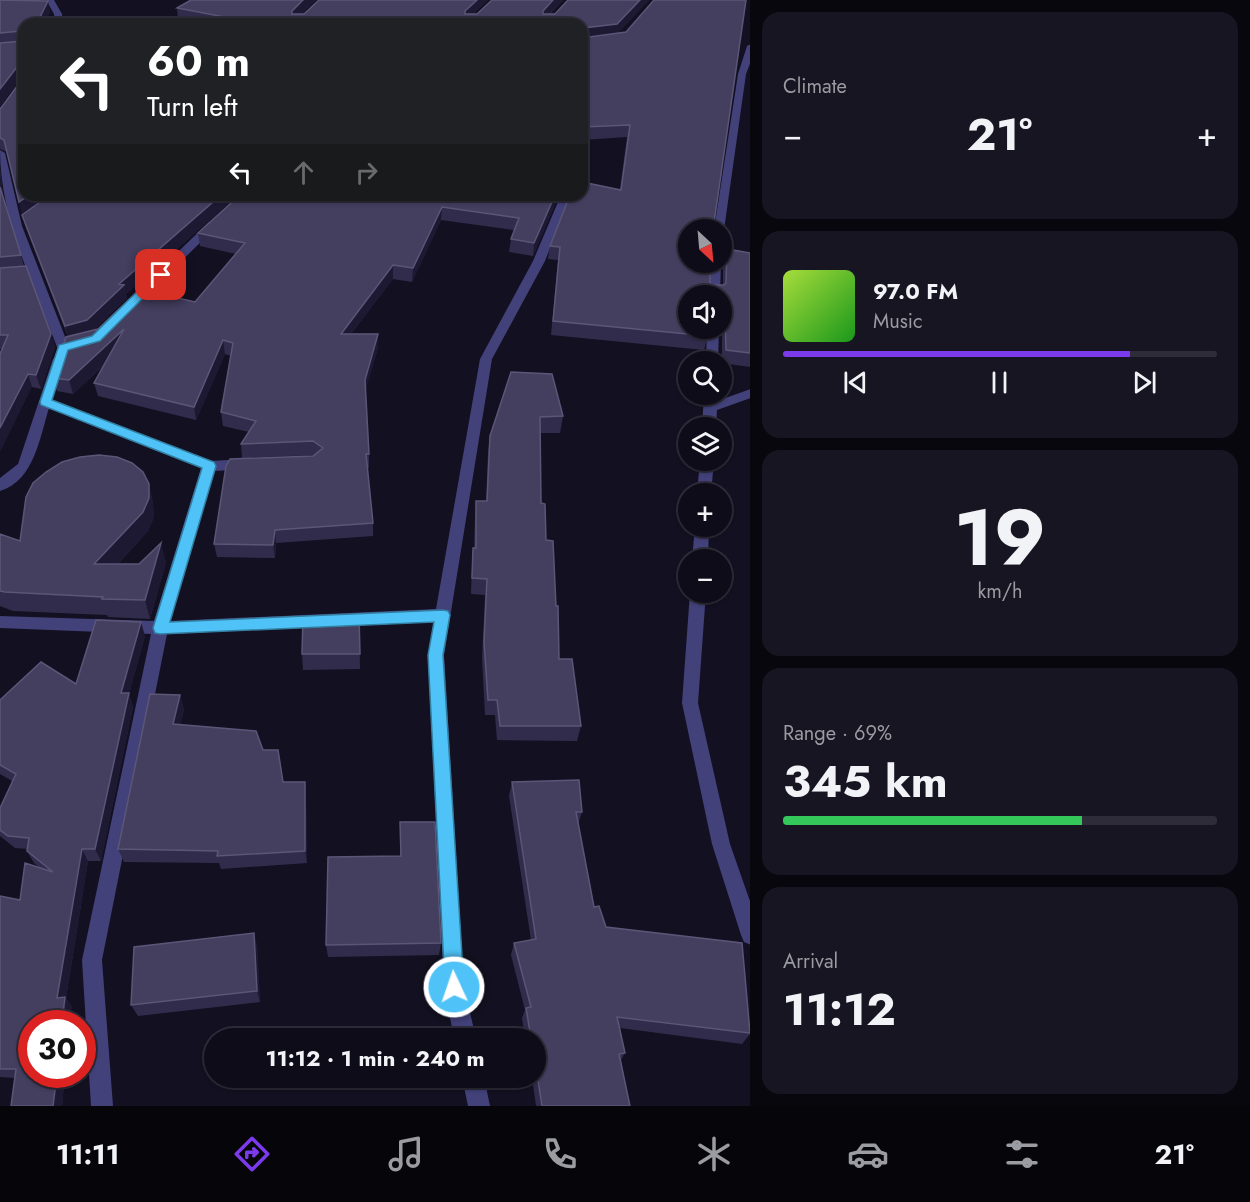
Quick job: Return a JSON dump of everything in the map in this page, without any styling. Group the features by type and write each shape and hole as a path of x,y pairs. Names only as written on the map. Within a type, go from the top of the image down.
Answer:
{"street":[{"path":"50,0 58,18"},
{"path":"721,219 742,74 750,46"},
{"path":"0,153 5,198 22,223 29,273 69,346 46,402 24,466 0,486"},
{"path":"463,1028 454,987 436,655 486,359 539,261 564,201"},
{"path":"120,314 225,214"},
{"path":"732,397 750,393"},
{"path":"46,402 209,466 256,464"},
{"path":"102,1106 92,960 160,628 209,466"},
{"path":"697,603 690,703 721,844 750,935"},
{"path":"0,622 160,628 443,615"},
{"path":"475,1088 478,1106"}],"building":[{"path":"0,0 48,1 42,18 18,18 18,31 0,33"},
{"path":"191,0 303,0 292,11 292,14 304,14 319,0 477,0 465,11 465,14 477,14 492,0 553,0 543,14 555,14 568,0 640,0 617,24 588,27 588,18 230,18 177,8"},
{"path":"654,0 746,0 715,219 678,219 678,273 710,273 712,285 678,285 678,333 553,321 560,247 550,246 568,201 588,201 588,183 621,190 630,125 588,127 588,37 626,32"},
{"path":"18,41 18,67 0,89 0,43"},
{"path":"18,85 18,198 4,140 0,138 1,108"},
{"path":"0,187 21,255 0,257"},
{"path":"42,201 214,201 119,284 124,285 87,320 65,326 22,215"},
{"path":"233,201 552,201 534,243 511,239 519,218 442,207 413,268 393,265 341,334 378,334 365,380 369,454 366,454 373,523 275,530 273,545 214,544 226,466 230,459 313,456 323,448 313,441 241,444 256,421 221,412 233,343 223,340 194,407 94,383 124,329 69,380 53,378 66,337 98,329 140,289 195,302 245,243 198,233"},
{"path":"732,250 750,253 750,353 726,350 726,339 732,339 732,285 724,285 726,273 732,273"},
{"path":"26,266 51,334 36,375 28,374 0,428 0,354 8,335 0,335 0,268"},
{"path":"511,372 552,374 563,416 540,417 541,503 545,504 546,540 553,541 559,659 572,659 581,726 500,726 497,700 488,700 484,642 487,579 472,578 473,548 476,548 476,501 487,501 490,436"},
{"path":"99,455 117,457 132,463 143,472 149,484 149,498 143,512 94,564 139,564 161,543 145,600 0,591 0,534 20,541 26,497 33,483 62,462"},
{"path":"359,615 360,654 302,654 303,617"},
{"path":"96,620 141,622 121,693 129,693 95,849 82,849 57,998 65,997 64,1010 18,1010 18,1088 55,1088 53,1106 11,1106 16,1069 0,1069 0,896 20,900 25,863 53,872 27,851 29,838 8,836 0,830 0,808 16,774 0,765 0,700 41,662 76,684"},
{"path":"150,694 180,695 173,724 256,731 263,750 278,750 283,782 305,782 305,851 217,856 218,851 118,849"},
{"path":"579,780 582,812 576,812 594,907 599,906 606,927 742,943 750,1033 617,1017 625,1053 619,1054 630,1106 542,1106 539,1088 546,1088 546,1028 529,1028 526,1008 531,1007 514,943 536,939 512,782"},
{"path":"400,822 435,822 441,943 326,945 328,857 401,856"},
{"path":"254,933 257,991 131,1005 134,947"}],"route":[{"path":"161,275 96,338 63,347 46,402 209,466 160,628 443,615 436,655 454,987"}]}
